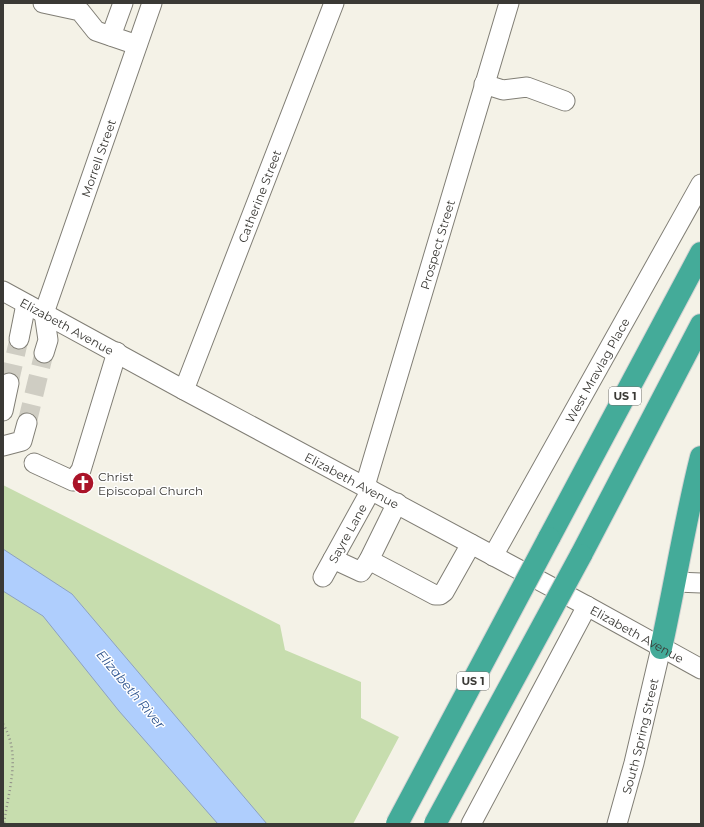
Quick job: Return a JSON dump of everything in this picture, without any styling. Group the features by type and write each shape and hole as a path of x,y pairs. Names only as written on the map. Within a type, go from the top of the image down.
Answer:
{"highway":[{"name":"US 1","path":"397,824 701,253"},
{"name":"US 1","path":"435,824 581,555 701,325"},
{"path":"662,648 676,582 691,496 701,457"}],"street":[{"path":"43,3 80,11 96,32 137,45"},
{"path":"111,36 122,3"},
{"name":"Morrell Street","path":"44,313 152,3"},
{"name":"Catherine Street","path":"184,390 334,3"},
{"name":"Prospect Street","path":"368,488 508,3"},
{"path":"484,84 504,90 527,87 566,100"},
{"name":"West Mravlag Place","path":"493,556 701,184"},
{"name":"Elizabeth Avenue","path":"3,293 117,352 184,390 587,606 701,669"},
{"path":"19,339 26,304"},
{"path":"44,313 48,340 44,353"},
{"path":"34,463 73,481 80,470 117,352"},
{"path":"3,411 10,383"},
{"path":"3,446 22,441 27,423"},
{"name":"Sayre Lane","path":"324,577 368,488"},
{"path":"333,559 361,572 369,560 396,503"},
{"path":"369,560 435,595 440,595 444,592 471,544"},
{"path":"676,582 701,583"},
{"path":"472,824 587,606"},
{"name":"South Spring Street","path":"617,824 634,763 662,648"}],"path":[{"path":"3,724 11,741 13,753 13,770 4,824"}],"green space":[{"path":"3,485 280,625 285,650 361,682 361,718 399,737 353,824 3,824"}],"water":[{"name":"Elizabeth River","path":"3,549 72,594 267,824 218,824 119,711 43,616 3,591"}],"tunnel":[{"path":"9,383 19,339"},
{"path":"27,423 44,353"}],"place":[{"name":"Christ Episcopal Church","path":"83,483"}]}
